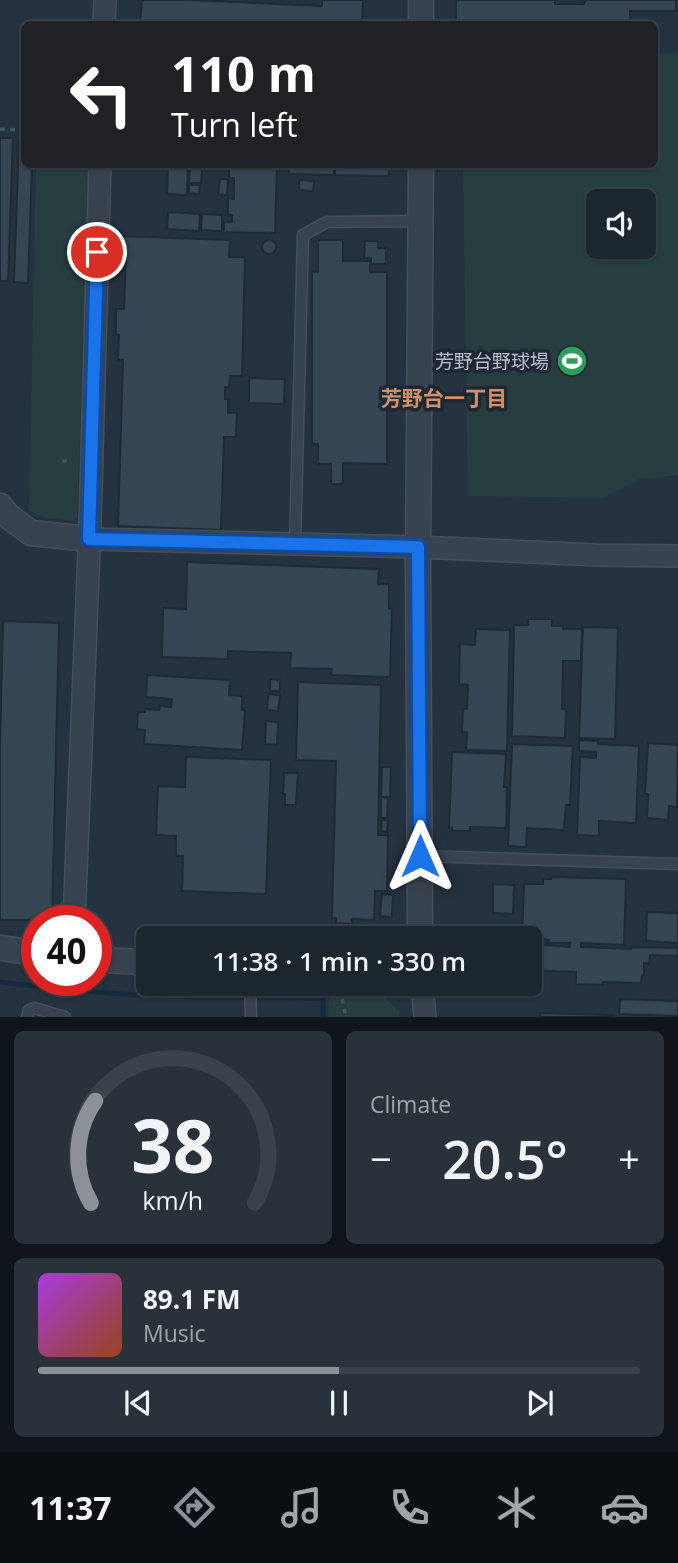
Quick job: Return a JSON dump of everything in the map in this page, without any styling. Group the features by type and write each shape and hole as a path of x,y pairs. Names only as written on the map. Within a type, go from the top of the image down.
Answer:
{"street":[{"path":"104,21 105,0"},
{"path":"421,0 421,21"},
{"path":"75,905 100,168"},
{"path":"421,168 418,547 421,926"},
{"path":"0,506 8,516 31,533 89,539 678,556"},
{"path":"0,948 21,951"},
{"path":"112,961 136,962"},
{"path":"423,996 425,1017"}],"lane":[{"path":"295,545 303,235 327,222 420,221"},
{"path":"420,856 678,864"},
{"path":"250,996 251,1017"},
{"path":"27,1017 29,1010 34,1008 65,1017"}],"path":[{"path":"0,129 21,130"},
{"path":"342,996 346,1017"}],"green space":[{"name":"芳野台野球場","path":"678,53 678,475 640,479 603,498 468,496 463,168 658,168 658,54"},
{"path":"36,168 89,168 77,517 73,521 46,518 29,511"},
{"path":"329,996 383,996 399,1011 399,1017 328,1017"}],"building":[{"path":"142,0 322,6 322,0 363,0 362,21 140,21"},
{"path":"456,0 555,0 555,4 584,4 585,0 676,0 676,11 630,11 630,21 456,21"},
{"path":"0,138 13,138 8,281 0,281"},
{"path":"21,139 21,168 32,168 28,283 14,282"},
{"path":"168,168 188,168 187,195 167,194"},
{"path":"190,168 202,169 201,183 189,183"},
{"path":"229,168 277,168 275,233 224,232 224,222 232,222 232,215 228,215 228,198 234,199 234,178 229,178"},
{"path":"289,168 334,168 334,175 289,174"},
{"path":"335,168 389,168 389,176 335,175"},
{"path":"220,179 228,179 227,195 218,194"},
{"path":"299,180 314,181 313,191 299,190"},
{"path":"189,185 200,185 199,194 189,193"},
{"path":"168,212 200,214 199,231 167,229"},
{"path":"202,214 222,215 222,231 201,230"},
{"path":"116,236 230,240 229,257 245,257 242,376 230,376 229,388 225,387 228,413 237,413 236,437 224,437 221,530 118,526 123,360 118,360 116,309 124,309 126,258 115,258"},
{"path":"269,240 274,242 274,252 269,254 264,252 262,247 264,242"},
{"path":"318,240 343,240 343,261 370,261 370,272 387,272 387,464 343,463 343,484 331,484 331,464 318,464 318,444 312,444 312,272 318,272"},
{"path":"365,241 378,241 378,248 386,248 386,264 371,264 371,258 364,258"},
{"path":"249,378 285,379 284,404 249,403"},
{"path":"187,562 379,569 378,584 389,584 389,608 392,609 390,677 331,675 332,669 290,668 291,653 228,651 228,659 162,657 163,608 186,609"},
{"path":"528,619 552,619 552,626 582,629 581,661 563,661 562,709 566,709 565,738 512,736 514,625 528,625"},
{"path":"3,621 59,623 52,905 21,905 21,920 0,920"},
{"path":"583,627 618,628 615,739 579,738"},
{"path":"476,629 510,630 507,751 466,750 467,732 462,732 468,685 459,684 460,644 475,645"},
{"path":"147,675 230,680 229,695 242,696 242,710 245,710 242,750 144,744 145,730 137,729 138,712 145,712 145,709 159,710 160,706 171,707 172,699 146,697"},
{"path":"270,679 280,680 280,691 270,691"},
{"path":"298,682 381,685 378,835 388,835 387,891 375,891 374,920 352,919 352,924 336,923 336,918 332,918 336,761 296,760"},
{"path":"268,694 280,695 278,711 267,710"},
{"path":"266,721 278,722 277,745 265,744"},
{"path":"579,740 639,746 636,823 599,821 599,836 577,835 580,757 596,758 596,752 579,751"},
{"path":"648,743 678,745 677,807 669,806 668,820 647,818 648,794 645,794"},
{"path":"512,744 573,746 570,805 566,805 564,830 527,828 526,847 508,846"},
{"path":"452,752 506,754 506,828 470,827 470,831 452,831 452,828 449,828"},
{"path":"186,757 271,760 266,894 182,891 183,856 176,856 176,836 156,835 158,786 185,787"},
{"path":"382,767 391,767 390,797 381,797"},
{"path":"284,773 298,773 296,805 285,805"},
{"path":"381,797 388,798 387,818 381,818"},
{"path":"382,820 388,820 387,832 381,831"},
{"path":"543,879 626,879 624,945 581,943 581,947 678,948 678,956 650,955 649,964 644,963 641,983 576,984 576,972 542,971 542,945 570,947 570,943 548,943 549,940 542,939 542,926 522,926 524,884 543,884"},
{"path":"493,884 514,885 513,914 493,913"},
{"path":"382,894 393,895 392,917 380,916"},
{"path":"647,912 678,913 678,943 646,941"},
{"path":"620,999 678,1001 678,1016 619,1014"},
{"path":"540,1013 612,1015 612,1017 540,1017"}],"waterway":[{"path":"0,982 140,995 323,999 323,1017"}],"place":[{"name":"芳野台野球場","path":"572,361"}],"district":[{"name":"芳野台一丁目","path":"444,398"}],"route":[{"path":"97,252 89,539 418,547 420,856"}]}
